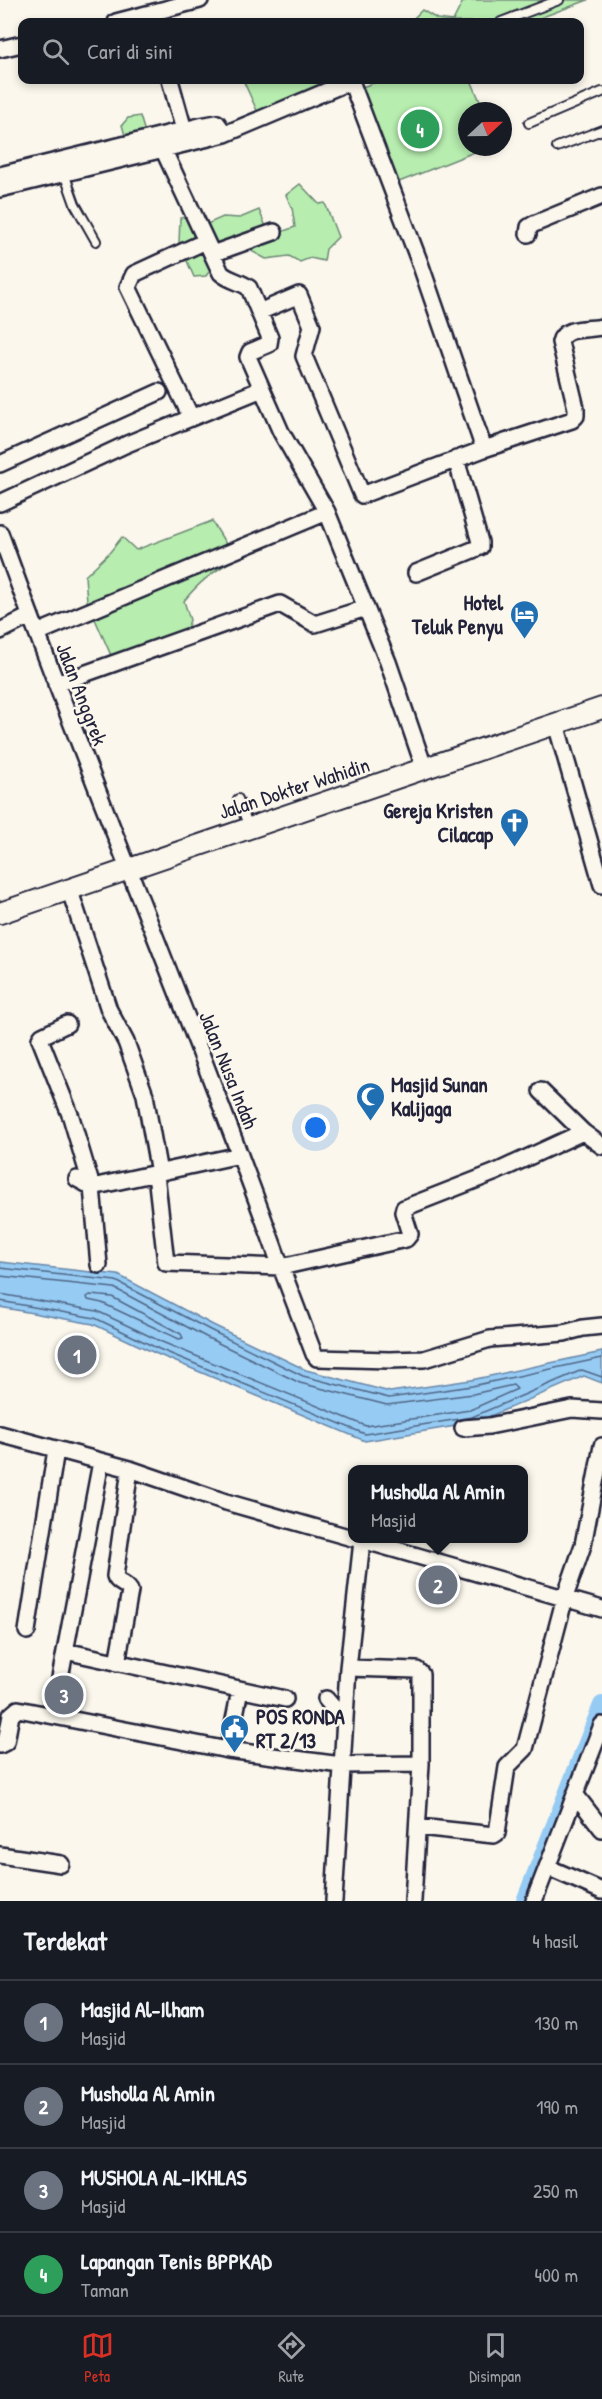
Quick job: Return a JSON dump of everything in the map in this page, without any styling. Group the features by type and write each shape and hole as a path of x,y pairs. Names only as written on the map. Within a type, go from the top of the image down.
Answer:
{"street":[{"path":"130,18 200,0"},
{"path":"0,49 18,45"},
{"path":"171,84 184,130"},
{"path":"0,189 163,149 342,84"},
{"path":"354,84 422,266 484,449"},
{"path":"0,175 184,130 222,129"},
{"path":"163,149 221,273 234,283 243,283 249,288 270,341 250,352 248,357 281,432 327,512 410,723 425,770"},
{"path":"528,234 529,227 534,224 602,196"},
{"path":"191,417 128,286 134,274 209,248 274,232"},
{"path":"259,312 299,295 312,326 304,356 358,491 362,495 484,449 572,420 576,416 560,342 562,336 567,332 602,327"},
{"path":"0,502 262,388"},
{"path":"0,464 159,392"},
{"path":"416,573 480,547 456,459"},
{"path":"37,633 327,512"},
{"name":"Jalan Anggrek","path":"0,533 127,869"},
{"path":"56,684 280,604 315,624 366,608"},
{"path":"0,631 30,616"},
{"name":"Jalan Dokter Wahidin","path":"0,913 602,708"},
{"path":"556,724 602,885"},
{"name":"Jalan Nusa Indah","path":"127,869 317,1358 424,1359 490,1339 564,1333 602,1326"},
{"path":"69,888 109,1010 126,1042 146,1095 157,1174 164,1257 168,1265 281,1268 406,1239 410,1234 403,1212 406,1207 496,1172 583,1132"},
{"path":"67,1024 40,1039 71,1117 92,1187 99,1265"},
{"path":"541,1091 583,1132 602,1146"},
{"path":"77,1179 92,1187 240,1155"},
{"path":"463,1428 489,1426 572,1409 602,1411"},
{"path":"0,1434 130,1469 226,1502 348,1537"},
{"path":"419,1827 494,1835 497,1833 507,1767 525,1749 565,1597 583,1545 602,1446"},
{"path":"27,1631 57,1450"},
{"path":"53,1715 101,1462"},
{"path":"117,1663 130,1592 129,1588 116,1580 115,1576 130,1469"},
{"path":"334,1901 356,1543"},
{"path":"370,1543 601,1608"},
{"path":"65,1651 285,1699"},
{"path":"348,1668 417,1670 421,1674 419,1827 413,1901"},
{"path":"228,1750 240,1690"},
{"path":"326,1699 344,1720"},
{"path":"0,1745 6,1742 11,1714 18,1709 228,1750 341,1765 421,1764"},
{"path":"534,1901 602,1725"},
{"path":"575,1794 602,1829"},
{"path":"0,1855 61,1864"},
{"path":"547,1867 602,1891"}],"lane":[{"path":"512,18 559,0"},
{"path":"530,123 602,92"},
{"path":"557,147 602,130"},
{"path":"64,173 75,204 96,241"},
{"path":"238,799 249,828"}],"green space":[{"path":"467,0 588,0 540,18 454,18 462,3"},
{"path":"422,10 435,18 414,18"},
{"path":"245,84 337,84 259,115"},
{"path":"370,84 473,84 480,102 458,102 458,156 464,156 394,184 357,89"},
{"path":"140,116 147,139 128,146 122,125 128,118"},
{"path":"300,184 319,204 325,203 338,237 326,249 324,261 310,258 300,262 289,256 266,259 248,249 222,254 206,276 194,277 179,243 180,218 193,215 205,225 223,217 240,218 259,210 270,236 295,227 292,208 286,195"},
{"path":"212,521 235,559 207,577 184,601 190,620 183,640 114,662 87,601 85,576 122,537 136,550"}],"water":[{"path":"0,1262 118,1275 306,1370 390,1392 471,1380 602,1352 602,1383 584,1376 474,1423 365,1441 157,1354 93,1324 0,1307"}],"waterway":[{"path":"525,1901 602,1705"}],"place":[{"name":"Lapangan Tenis BPPKAD","path":"420,129"},
{"name":"Hotel Teluk Penyu","path":"524,640"},
{"name":"Gereja Kristen Cilacap","path":"514,848"},
{"name":"Masjid Sunan Kalijaga","path":"370,1122"},
{"name":"Masjid Al-Ilham","path":"77,1355"},
{"name":"Musholla Al Amin","path":"438,1585"},
{"name":"MUSHOLA AL-IKHLAS","path":"64,1695"},
{"name":"POS RONDA RT 2/13","path":"235,1754"}]}
